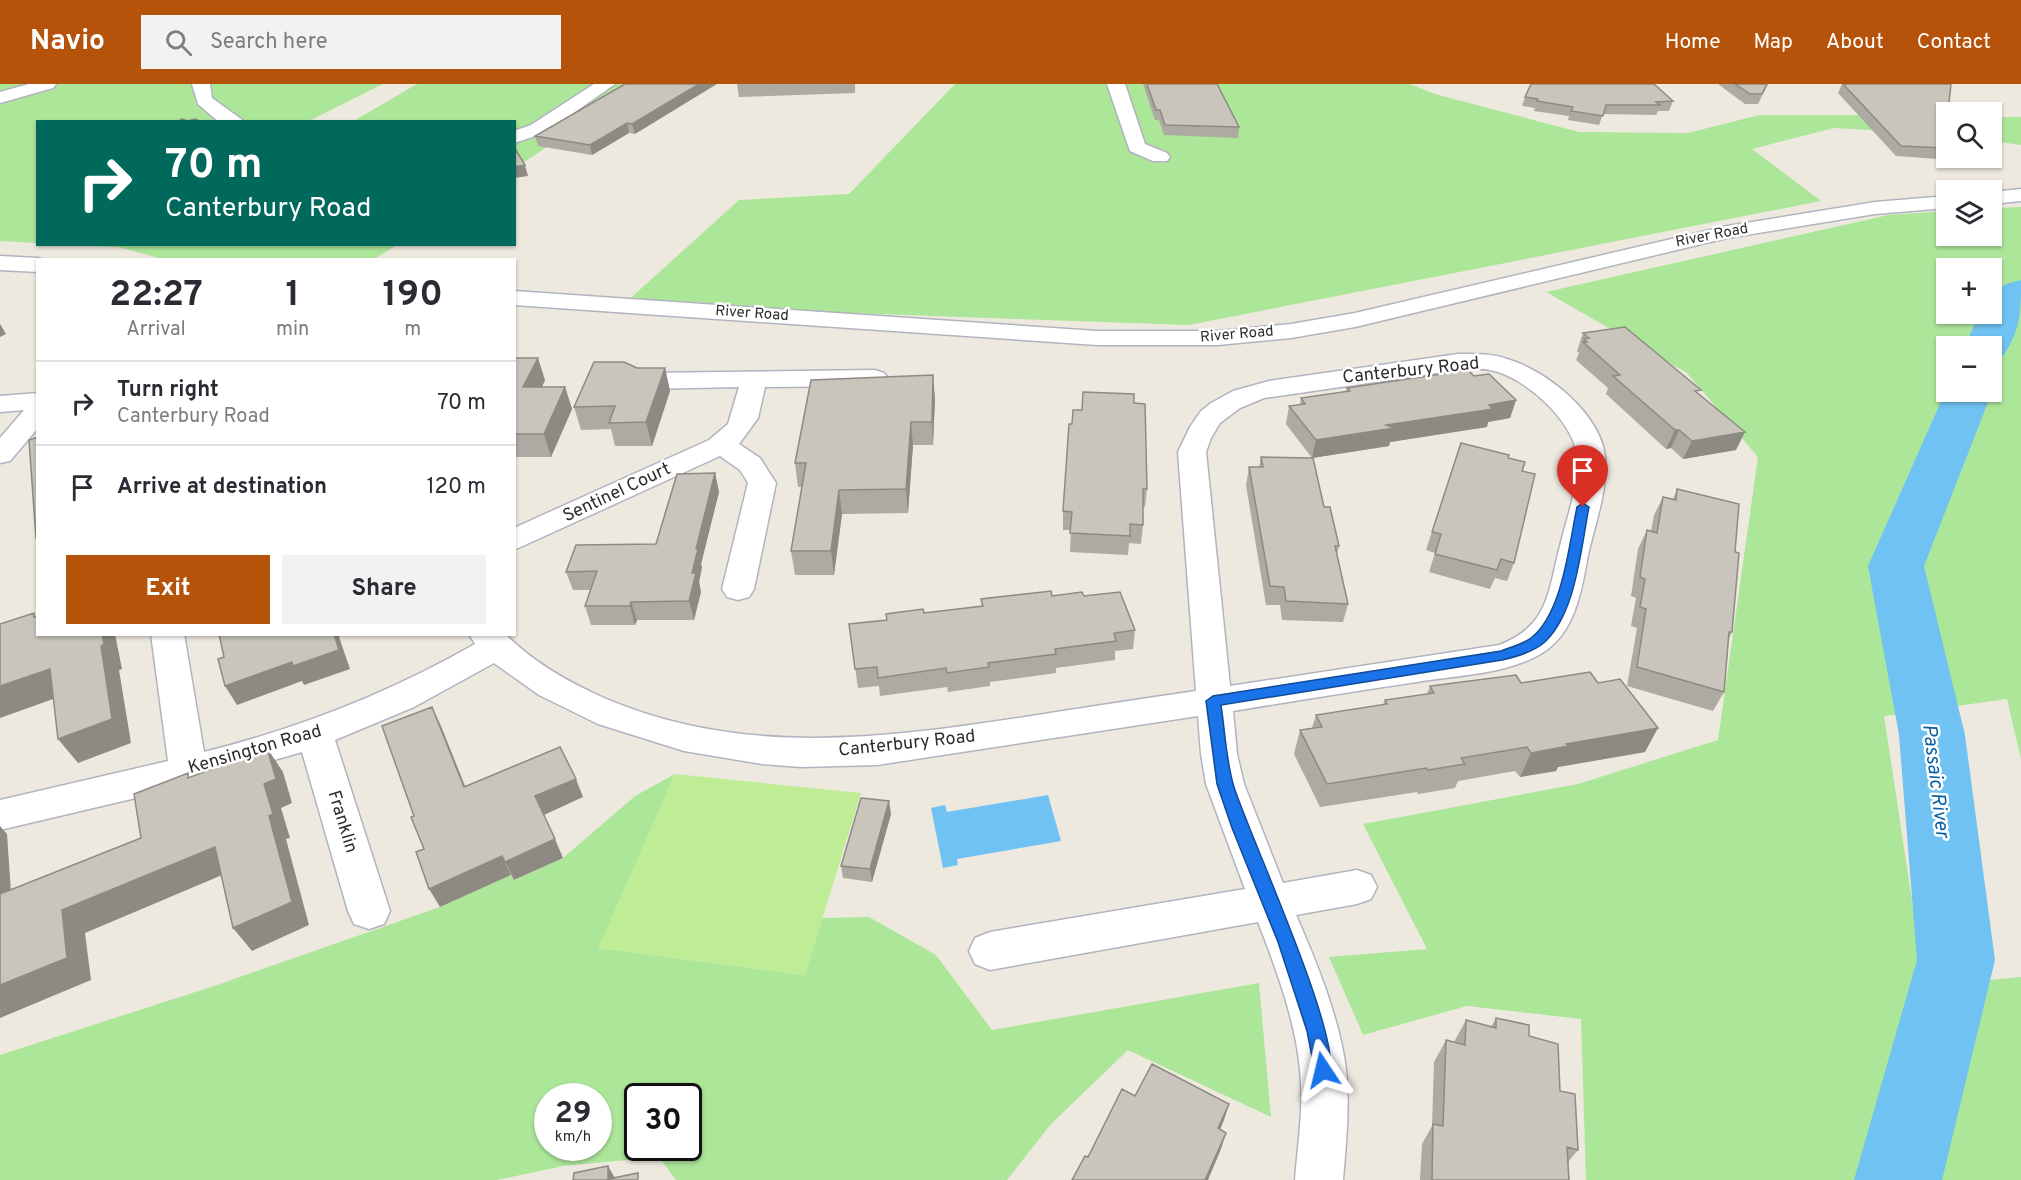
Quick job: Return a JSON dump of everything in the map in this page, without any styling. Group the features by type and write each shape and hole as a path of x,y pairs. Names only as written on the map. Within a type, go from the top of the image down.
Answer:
{"street":[{"path":"0,98 47,84"},
{"path":"201,84 204,100 231,120"},
{"path":"516,136 538,129 606,84"},
{"path":"1116,84 1137,147 1160,157"},
{"path":"2002,197 2021,195"},
{"name":"River Road","path":"516,298 1097,338 1218,338 1292,331 1355,320 1727,232 1855,211 1936,203"},
{"path":"0,263 36,265"},
{"name":"Canterbury Road","path":"490,641 545,684 631,724 713,743 814,752 876,751 972,738 1213,701 1502,656 1536,641 1548,629 1563,600 1588,484 1590,447 1570,414 1541,386 1518,371 1482,361 1458,362 1269,389 1253,393 1222,407 1203,424 1197,434 1192,452 1213,701"},
{"path":"643,381 896,378"},
{"name":"Sentinel Court","path":"516,539 719,446 731,438 742,427 754,380"},
{"path":"0,404 36,401"},
{"path":"0,455 36,412"},
{"path":"719,446 734,451 745,459 756,469 762,483 738,589"},
{"path":"167,636 188,770"},
{"name":"Kensington Road","path":"0,815 188,770 315,734 387,706 444,677 490,641"},
{"path":"1213,701 1225,784 1240,828 1287,942 1316,1031 1323,1070 1324,1105 1319,1180"},
{"name":"Franklin","path":"315,734 369,911"},
{"path":"990,951 1357,887"}],"green space":[{"path":"0,84 383,84 311,120 36,120 36,243 0,241"},
{"path":"417,84 643,84 516,167 516,120 355,120"},
{"path":"955,84 1410,84 1435,94 1579,132 1688,133 1759,115 1936,115 1936,134 1834,128 1752,149 1821,201 1189,325 623,305 739,200 849,194"},
{"path":"2002,117 2021,117 2021,145 2002,142"},
{"path":"2021,207 2021,759 2007,699 1884,716 1925,986 2021,977 2021,1180 1586,1180 1581,1019 1467,1006 1363,1035 1329,957 1427,949 1363,824 1578,784 1718,740 1758,457 1687,373 1546,292 1888,215 1936,212 1936,246 2002,246 2002,208"},
{"path":"92,246 395,246 376,258 159,258 118,247"},
{"path":"675,774 599,948 805,975 822,918 869,917 936,955 992,1030 1259,983 1271,1117 1128,1050 1051,1124 1007,1180 676,1180 662,1161 702,1161 702,1083 624,1083 624,1160 563,1166 497,1180 0,1180 0,1055 214,986 440,907 511,875 515,880 563,858 635,796"},
{"path":"675,774 861,793 805,975 598,948"}],"water":[{"path":"1048,795 1061,841 957,859 958,865 943,868 931,808 945,805 947,812"}],"building":[{"path":"625,84 699,84 632,124 627,123 590,145 535,136"},
{"path":"1147,84 1217,84 1239,127 1165,125 1160,110 1156,110"},
{"path":"1531,84 1654,84 1673,101 1656,102 1660,105 1606,105 1603,116 1571,111 1573,107 1525,97"},
{"path":"1735,84 1767,84 1762,94 1750,94"},
{"path":"1843,84 1951,84 1949,102 1936,102 1936,148 1901,146"},
{"path":"516,150 525,165 516,167"},
{"path":"1625,327 1701,390 1695,391 1745,432 1692,441 1679,430 1675,430 1613,376 1620,375 1583,342 1587,342 1584,339 1589,338 1583,333"},
{"path":"516,358 538,358 523,387 565,387 544,434 516,434"},
{"path":"594,362 624,362 637,368 665,368 646,422 609,423 615,406 574,407"},
{"path":"1468,370 1474,376 1489,374 1516,400 1489,405 1493,409 1386,425 1394,428 1316,440 1289,406 1305,404 1301,398 1350,391 1347,388"},
{"path":"933,375 932,422 911,422 906,489 839,490 831,551 791,551 806,463 795,463 811,380"},
{"path":"1083,392 1134,394 1134,403 1145,404 1147,489 1143,489 1143,525 1130,524 1130,536 1070,533 1072,512 1063,511 1069,424 1072,424 1073,410 1082,410"},
{"path":"36,438 36,538 29,440"},
{"path":"1461,443 1509,455 1508,458 1525,462 1522,471 1535,474 1514,563 1501,559 1497,570 1435,554 1441,534 1432,532"},
{"path":"1261,457 1313,458 1324,507 1330,507 1339,546 1335,546 1348,604 1286,601 1284,587 1270,586 1249,467 1263,467"},
{"path":"715,473 696,549 698,549 692,573 696,573 689,601 631,602 630,606 585,606 597,571 566,572 576,545 656,544 677,474"},
{"path":"1677,489 1739,504 1735,552 1739,553 1724,692 1637,667 1646,609 1640,607 1645,579 1640,577 1647,530 1657,533 1663,497 1676,500"},
{"path":"1051,591 1052,596 1082,592 1084,596 1120,592 1135,630 1114,633 1116,641 1055,649 1056,654 988,663 989,667 947,673 946,668 878,678 877,667 855,669 849,624 887,620 886,614 923,609 924,613 983,606 981,599"},
{"path":"34,613 36,636 102,636 104,644 101,646 112,719 58,739 50,669 0,686 0,624"},
{"path":"219,636 335,636 339,650 293,666 292,662 225,686 218,659 224,657"},
{"path":"1590,672 1598,683 1620,679 1658,728 1566,744 1568,746 1531,753 1527,747 1461,758 1465,764 1327,784 1300,730 1322,727 1316,715 1387,704 1385,700 1434,693 1430,686 1516,675 1521,683"},
{"path":"432,707 464,787 560,747 576,779 535,796 555,839 505,862 502,856 429,889 416,852 424,849 411,817 414,816 382,726"},
{"path":"267,748 276,779 264,784 273,814 269,816 292,902 233,928 215,847 62,910 67,958 0,985 0,894 141,838 134,794 188,773 188,778"},
{"path":"861,798 889,801 870,869 841,866"},
{"path":"1496,1018 1529,1025 1529,1036 1558,1044 1560,1091 1575,1094 1578,1150 1567,1147 1569,1180 1432,1180 1433,1124 1443,1126 1446,1040 1465,1045 1466,1020 1496,1028"},
{"path":"1152,1064 1229,1104 1218,1128 1226,1133 1205,1180 1072,1180 1085,1156 1088,1157 1122,1089 1135,1096"},
{"path":"608,1166 608,1179 638,1173 638,1180 573,1180 574,1173"}],"waterway":[{"name":"Passaic River","path":"1991,336 2004,306 2021,293"},
{"name":"Passaic River","path":"1898,1180 1956,960 1932,735 1896,566 1964,402"}],"route":[{"path":"1323,1070 1316,1031 1287,942 1240,828 1225,784 1213,701 1502,656 1520,650 1536,641 1548,629 1563,600 1583,507"}]}
